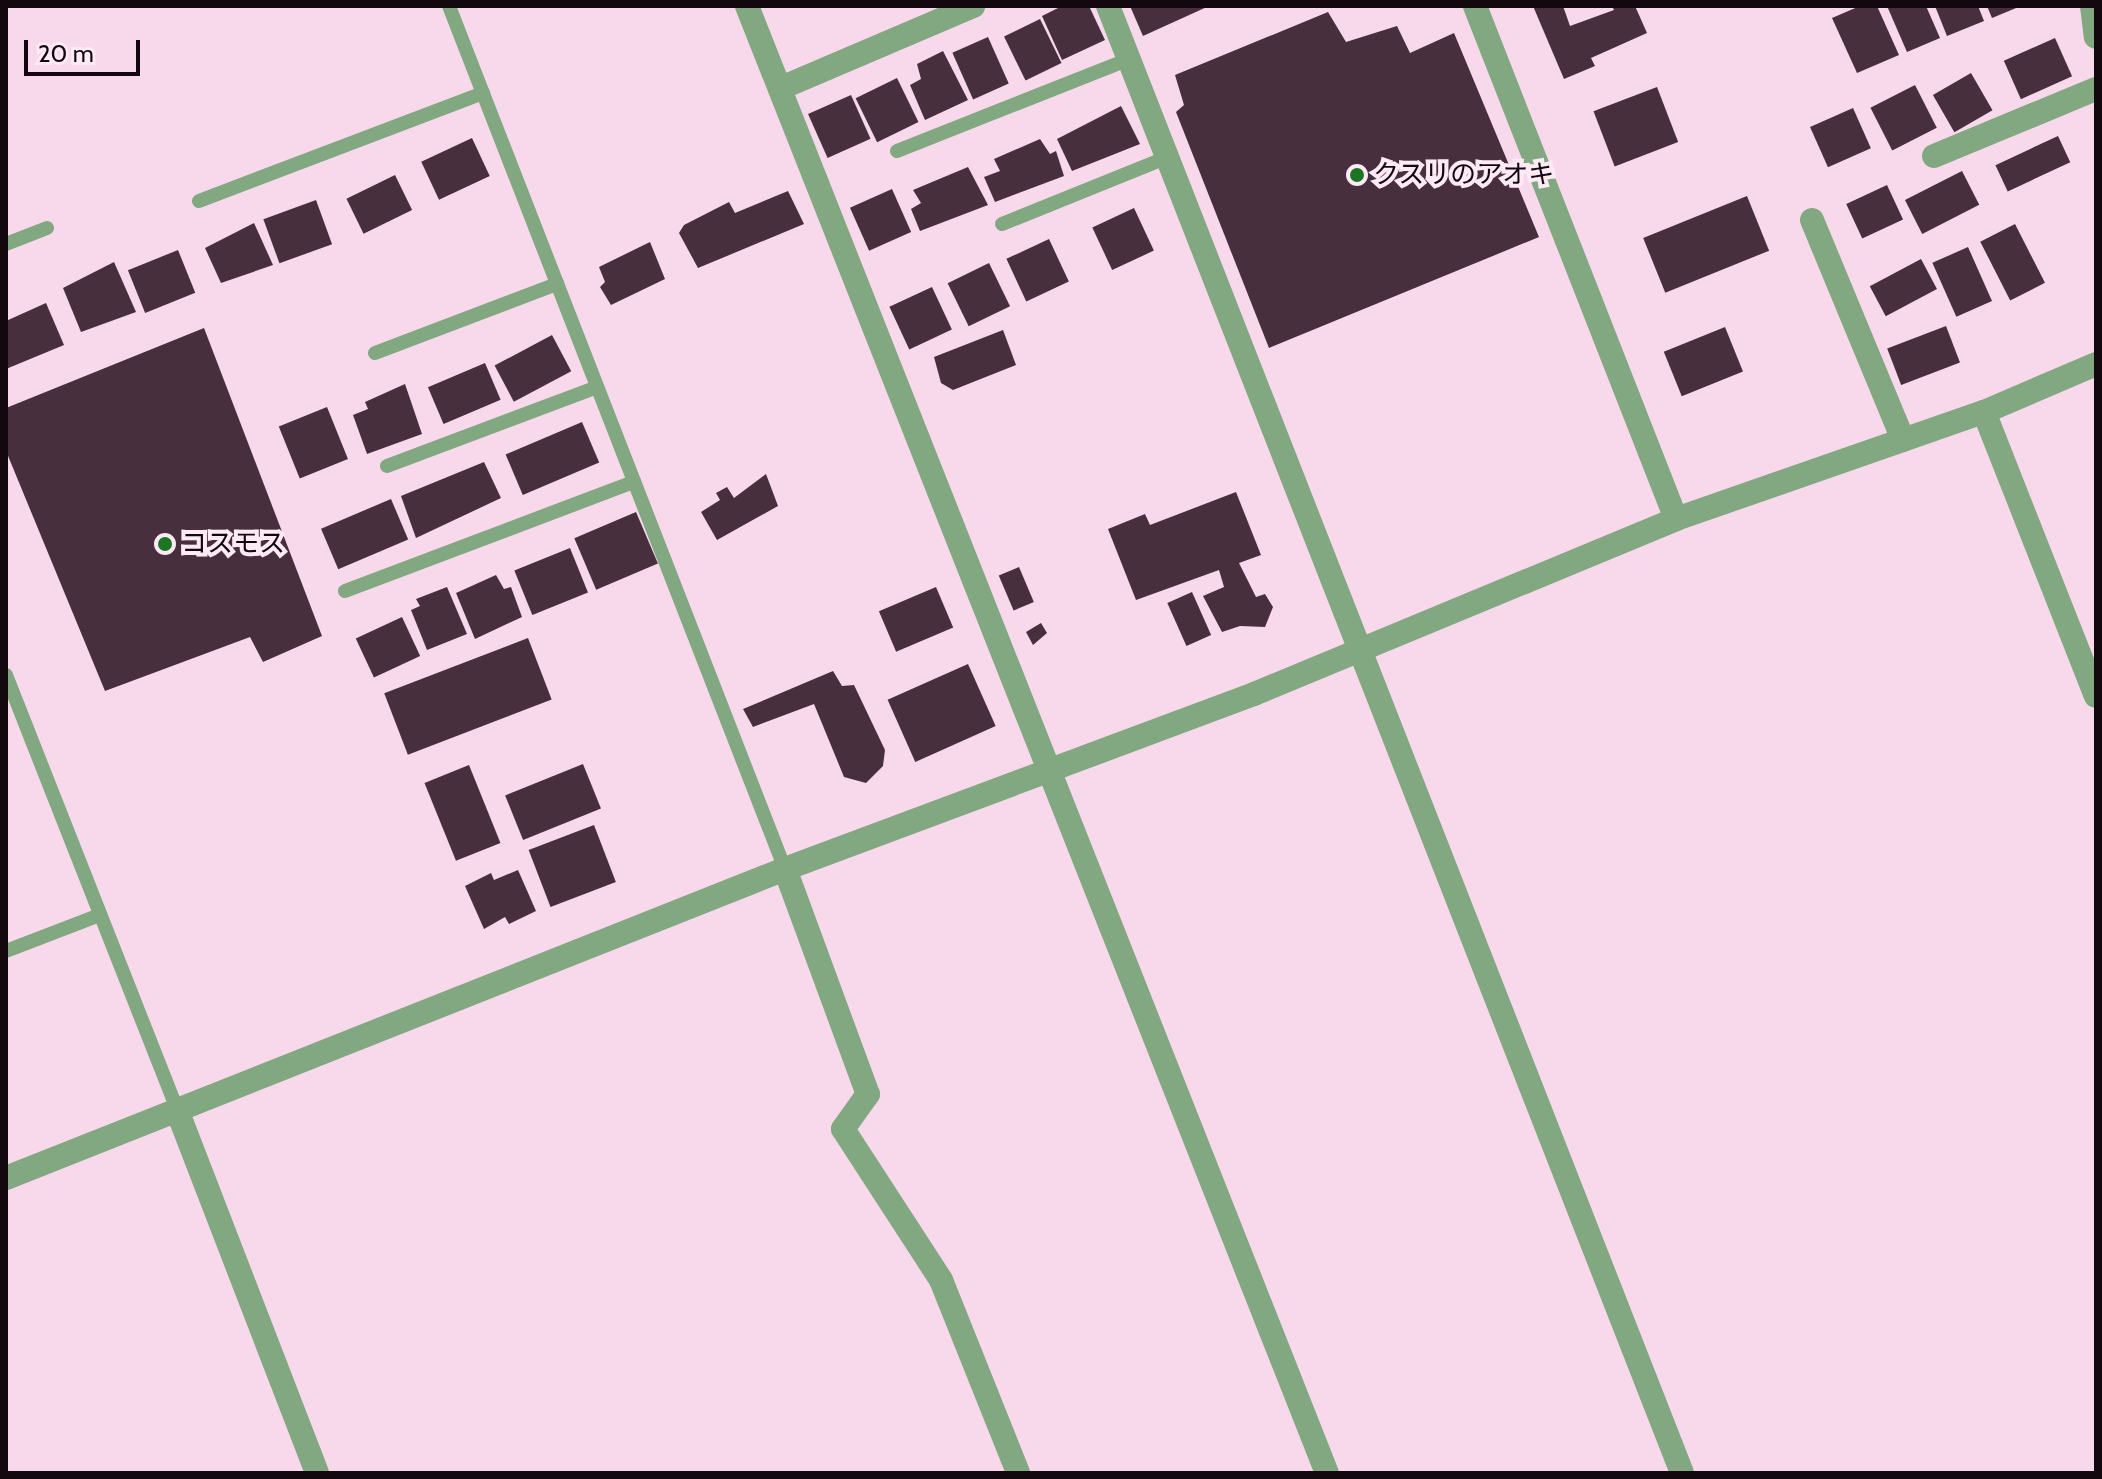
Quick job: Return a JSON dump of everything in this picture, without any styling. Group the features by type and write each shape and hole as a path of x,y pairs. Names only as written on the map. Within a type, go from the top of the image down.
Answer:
{"street":[{"path":"747,6 1327,1473"},
{"path":"781,88 973,6"},
{"path":"1108,6 1363,649 1682,1473"},
{"path":"1475,6 1676,519"},
{"path":"2092,6 2096,37"},
{"path":"1934,156 2096,89"},
{"path":"1812,220 1903,440"},
{"path":"6,1178 785,869 1048,772 1363,649 1676,519 1984,412 2096,364"},
{"path":"1984,412 2096,696"},
{"path":"785,869 868,1094 843,1129 941,1280 1018,1473"},
{"path":"177,1110 317,1473"}],"lane":[{"path":"449,6 785,869"},
{"path":"897,151 1129,59"},
{"path":"199,201 483,93"},
{"path":"1002,224 1168,157"},
{"path":"6,244 47,228"},
{"path":"375,353 557,284"},
{"path":"387,466 597,387"},
{"path":"345,591 634,482"},
{"path":"6,675 177,1110"},
{"path":"6,951 100,915"}],"building":[{"path":"1062,6 1089,6 1105,40 1062,60 1042,16"},
{"path":"1130,6 1209,6 1143,36"},
{"path":"1533,6 1563,6 1570,26 1614,10 1612,6 1635,6 1647,33 1591,58 1595,66 1564,79"},
{"path":"1860,6 1877,6 1899,55 1857,73 1832,18"},
{"path":"1887,6 1926,6 1940,38 1907,52"},
{"path":"1935,6 1978,6 1984,21 1947,36"},
{"path":"1987,6 2021,6 1992,18"},
{"name":"クスリのアオキ","path":"1328,12 1346,42 1397,26 1410,53 1454,33 1539,237 1269,348 1176,112 1184,105 1175,75"},
{"path":"1040,19 1061,63 1026,81 1004,37"},
{"path":"988,37 1009,84 973,99 952,53"},
{"path":"2055,38 2072,76 2021,99 2004,61"},
{"path":"943,51 968,100 925,120 910,85 921,79 917,64"},
{"path":"1971,73 1992,110 1954,132 1933,95"},
{"path":"897,78 918,122 877,142 856,98"},
{"path":"1915,85 1937,128 1892,150 1870,108"},
{"path":"1657,87 1678,142 1615,166 1594,111"},
{"path":"851,95 871,139 828,158 808,114"},
{"path":"1121,106 1140,144 1072,171 1057,139"},
{"path":"1853,108 1871,148 1828,167 1810,127"},
{"path":"2058,136 2070,162 2008,191 1995,165"},
{"path":"472,138 490,176 439,200 421,162"},
{"path":"1040,139 1050,154 1056,151 1064,176 995,202 984,177 1000,171 994,159"},
{"path":"968,167 988,205 920,231 911,209 921,203 913,190"},
{"path":"1962,171 1979,205 1922,234 1905,200"},
{"path":"395,175 412,210 364,234 346,199"},
{"path":"1887,185 1903,219 1862,238 1846,204"},
{"path":"892,189 911,232 869,251 850,208"},
{"path":"788,191 804,224 698,268 679,233 684,225 729,202 735,213"},
{"path":"1747,196 1769,251 1665,293 1643,238"},
{"path":"316,200 332,244 279,263 263,219"},
{"path":"1134,208 1154,251 1112,270 1092,227"},
{"path":"254,223 273,265 221,283 205,248"},
{"path":"2015,224 2045,283 2010,301 1980,242"},
{"path":"1049,239 1069,282 1026,301 1006,259"},
{"path":"650,242 665,279 611,305 600,287 605,282 599,267"},
{"path":"1968,247 1992,301 1956,317 1932,263"},
{"path":"178,250 195,293 145,313 128,270"},
{"path":"1921,259 1937,289 1886,316 1870,286"},
{"path":"114,262 136,312 81,332 63,288"},
{"path":"989,263 1010,306 969,326 948,283"},
{"path":"932,287 952,330 909,349 889,307"},
{"path":"46,303 64,345 6,369 6,321"},
{"path":"1946,326 1960,362 1901,385 1887,349"},
{"path":"1725,327 1743,372 1682,396 1664,352"},
{"name":"コスモス","path":"204,328 322,636 263,662 250,637 105,691 6,451 6,408"},
{"path":"1003,330 1016,365 953,390 941,383 934,357"},
{"path":"552,335 571,371 514,402 495,366"},
{"path":"485,363 501,400 444,424 428,387"},
{"path":"405,384 422,434 367,454 353,415 368,409 365,402"},
{"path":"327,407 348,459 300,478 279,426"},
{"path":"582,422 599,463 523,495 506,454"},
{"path":"484,462 501,498 416,538 401,496"},
{"path":"766,474 778,506 717,540 701,512 720,500 716,493 727,487 734,498"},
{"path":"1236,492 1261,555 1239,563 1256,597 1265,594 1273,607 1265,627 1240,626 1222,632 1203,596 1224,587 1219,570 1136,600 1108,529 1145,514 1150,525"},
{"path":"391,499 408,540 338,569 321,529"},
{"path":"636,512 658,564 596,590 574,538"},
{"path":"570,548 588,593 532,615 514,570"},
{"path":"1019,567 1034,602 1014,611 999,576"},
{"path":"496,575 504,589 511,587 522,617 475,639 456,593"},
{"path":"447,587 467,634 427,650 411,610 420,606 416,599"},
{"path":"936,587 953,628 896,652 879,611"},
{"path":"1192,592 1211,635 1186,646 1167,603"},
{"path":"402,617 420,656 374,678 356,639"},
{"path":"1041,623 1047,633 1033,645 1026,632"},
{"path":"528,638 552,700 408,755 384,693"},
{"path":"968,664 996,726 915,762 888,700"},
{"path":"833,671 842,686 854,685 885,750 883,766 866,783 844,777 814,704 753,727 743,709"},
{"path":"583,764 601,809 523,840 505,795"},
{"path":"469,765 500,843 456,861 424,783"},
{"path":"594,825 616,882 551,907 529,850"},
{"path":"518,870 536,911 509,924 505,917 484,929 465,886 491,873 494,880"}],"place":[{"name":"クスリのアオキ","path":"1357,175"},
{"name":"コスモス","path":"165,544"}]}
